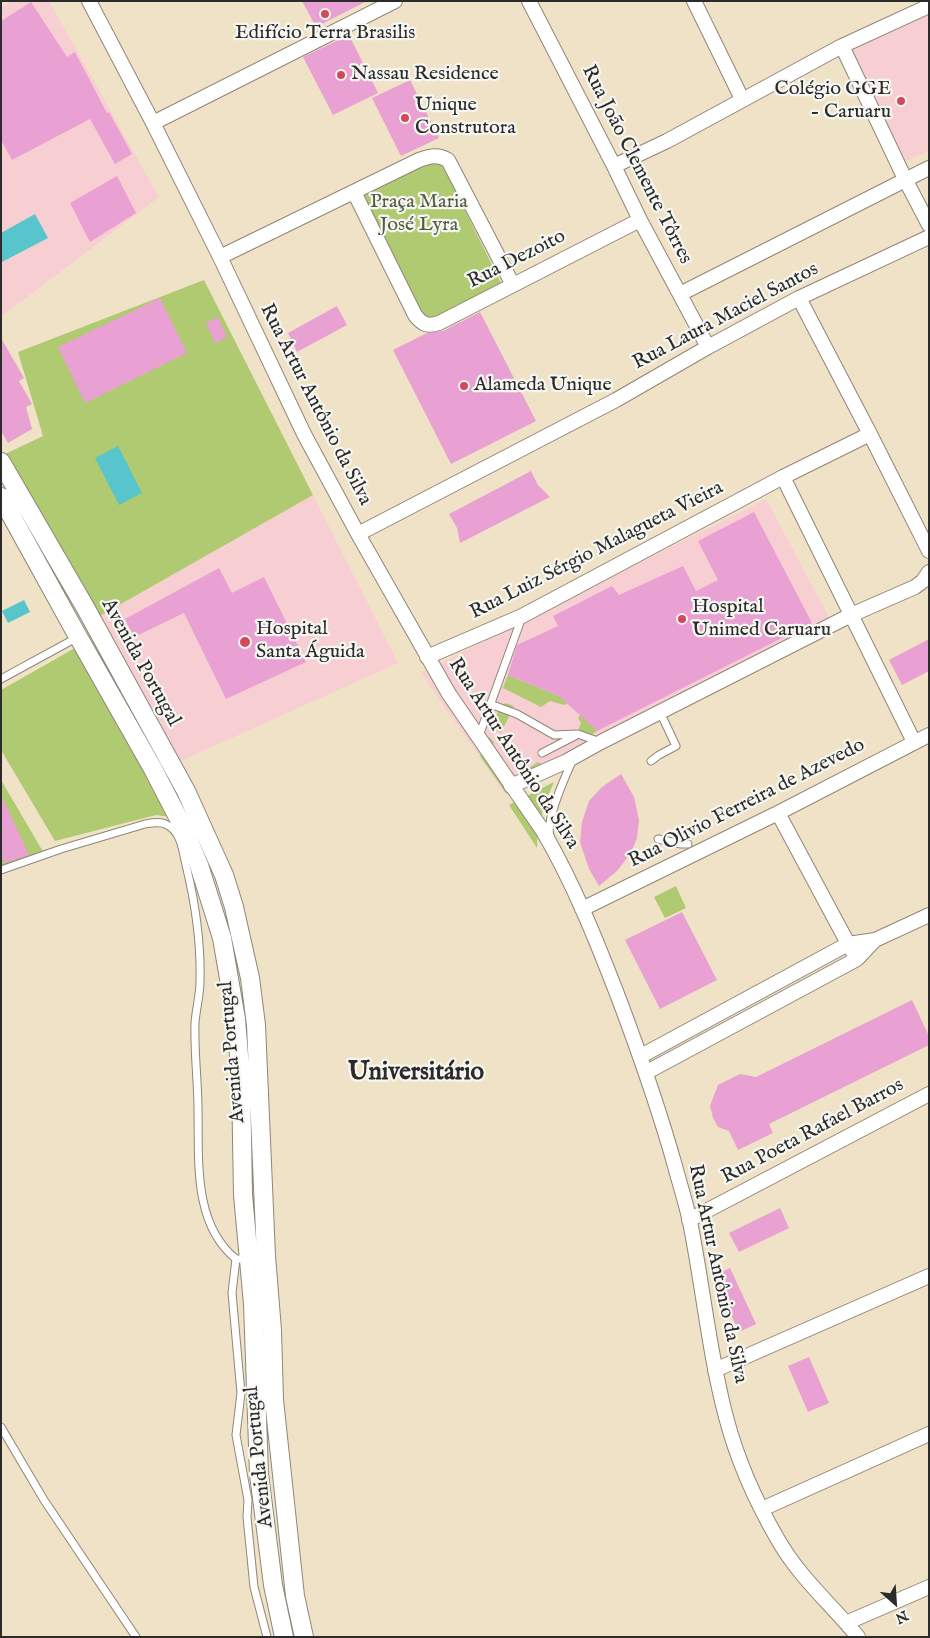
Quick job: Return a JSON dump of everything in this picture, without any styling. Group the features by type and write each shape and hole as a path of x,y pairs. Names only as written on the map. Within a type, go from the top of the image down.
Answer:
{"street":[{"name":"Rua Artur Antônio da Silva","path":"88,1 153,123 220,257 304,434 358,534 449,694 556,853 582,909 641,1056 663,1123 689,1220 715,1370 736,1448 762,1509 777,1539 795,1567 858,1637"},
{"path":"153,123 395,1"},
{"name":"Rua João Clemente Tôrres","path":"529,1 640,220 708,347"},
{"path":"694,1 742,99"},
{"path":"614,166 667,141 842,46 929,6"},
{"path":"842,46 929,225"},
{"path":"220,257 419,160 431,156 441,156 448,160 512,285"},
{"path":"680,294 929,168"},
{"name":"Rua Dezoito","path":"354,192 415,315 424,325 430,326 640,220"},
{"name":"Rua Laura Maciel Santos","path":"358,534 616,400 708,347 799,298 929,237"},
{"path":"799,298 929,551"},
{"name":"Rua Luiz Sérgio Malagueta Vieira","path":"427,657 522,616 783,476 870,434"},
{"name":"Avenida Portugal","path":"1,462 85,608 186,791 224,875 234,907 250,978 256,1024 274,1400 295,1596 304,1637"},
{"path":"783,476 914,742"},
{"name":"Avenida Portugal","path":"3,505 153,769 182,825 199,865 222,938 236,1019 241,1080 243,1259 253,1304 259,1474 273,1585 284,1637"},
{"path":"511,786 574,757 851,615 915,587 923,581 929,572"},
{"name":"Rua Olivio Ferreira de Azevedo","path":"582,909 778,813 929,735"},
{"path":"778,813 857,959"},
{"path":"214,912 234,907"},
{"path":"641,1056 848,944 875,940 929,915"},
{"path":"647,1072 857,959 875,940"},
{"name":"Rua Poeta Rafael Barros","path":"689,1220 929,1094"},
{"path":"715,1370 929,1276"},
{"path":"762,1509 929,1434"},
{"path":"846,1623 929,1587"}],"lane":[{"path":"478,739 522,616"},
{"path":"1,679 79,637"},
{"path":"490,704 517,714 554,735 578,734 601,742"},
{"path":"652,761 676,746 660,712"},
{"path":"542,753 578,734"},
{"path":"556,853 548,830 557,798 574,757"},
{"path":"1,870 145,824 167,824 178,837 191,883 198,946 200,982 195,1022 199,1179 206,1213 215,1235 228,1253 243,1259 232,1293 241,1393 236,1435 248,1500 247,1517 254,1588 266,1637"},
{"path":"658,838 688,844"},
{"path":"1,1427 44,1500 136,1637"}],"shaded area":[{"path":"12,1 49,1 159,197 1,317 1,8"},
{"name":"Colégio GGE - Caruaru","path":"929,13 929,150 903,163 850,52"},
{"name":"Hospital Santa Águida","path":"313,495 398,663 174,764 91,621"},
{"path":"766,499 832,623 506,795 421,673"}],"green space":[{"name":"Praça Maria José Lyra","path":"438,156 503,287 428,325 361,195"},
{"path":"204,280 313,495 91,621 1,456 43,436 18,352"},
{"path":"75,648 170,817 156,815 55,841 1,750 1,690"},
{"path":"508,675 559,696 568,703 564,705 550,701 541,707 503,688"},
{"path":"505,703 514,706 501,733 493,725 499,709"},
{"path":"581,714 597,731 582,741 577,734 581,723 578,718"},
{"path":"489,737 494,742 488,757 515,777 538,762 551,769 506,793 480,756"},
{"path":"1,780 45,855 1,866"},
{"path":"554,782 542,814 537,848 509,805"},
{"path":"676,886 686,908 665,918 654,897"}],"water":[{"path":"35,214 48,238 2,262 1,233"},
{"path":"118,446 142,493 119,505 95,458"},
{"path":"24,600 30,612 8,623 2,611"}],"building":[{"name":"Edifício Terra Brasilis","path":"302,1 367,1 316,27"},
{"path":"31,2 67,57 75,52 107,113 109,112 132,154 115,164 90,119 12,160 1,140 1,21"},
{"name":"Nassau Residence","path":"349,35 378,93 333,115 303,57"},
{"name":"Unique Construtora","path":"410,80 439,138 401,156 372,98"},
{"path":"117,176 136,213 90,242 70,203"},
{"path":"160,298 187,353 85,403 58,347"},
{"path":"337,306 347,325 297,352 288,333"},
{"name":"Alameda Unique","path":"480,312 536,421 451,464 393,350 427,333 443,331"},
{"path":"218,317 227,337 215,343 206,323"},
{"path":"1,338 24,378 19,381 32,404 26,407 32,429 8,443 1,431"},
{"path":"531,471 538,485 550,497 460,543 457,528 449,514"},
{"name":"Hospital Unimed Caruaru","path":"754,512 812,623 597,731 559,696 508,675 517,645 558,626 553,616 612,586 619,595 683,566 696,591 718,580 698,541"},
{"name":"Hospital Santa Águida","path":"219,568 232,593 264,577 306,662 226,699 184,613 134,637 125,619"},
{"path":"929,639 929,671 902,685 889,660"},
{"path":"621,774 634,797 639,820 637,838 631,853 617,871 599,886 589,869 580,842 582,822 589,801 602,787"},
{"path":"1,795 29,855 5,863 1,854"},
{"path":"682,912 717,980 660,1009 625,940"},
{"path":"912,1000 929,1036 929,1045 769,1124 773,1133 738,1150 729,1131 718,1127 710,1106 718,1085 740,1074 756,1077"},
{"path":"780,1208 789,1228 739,1252 729,1233"},
{"path":"730,1268 756,1324 739,1332 713,1276"},
{"path":"809,1357 829,1403 808,1412 788,1366"}],"place":[{"name":"Edifício Terra Brasilis","path":"325,14"},
{"name":"Nassau Residence","path":"341,75"},
{"name":"Colégio GGE - Caruaru","path":"901,101"},
{"name":"Unique Construtora","path":"405,118"},
{"name":"Alameda Unique","path":"464,386"},
{"name":"Hospital Unimed Caruaru","path":"682,619"},
{"name":"Hospital Santa Águida","path":"245,642"}],"district":[{"name":"Universitário","path":"416,1074"}]}
